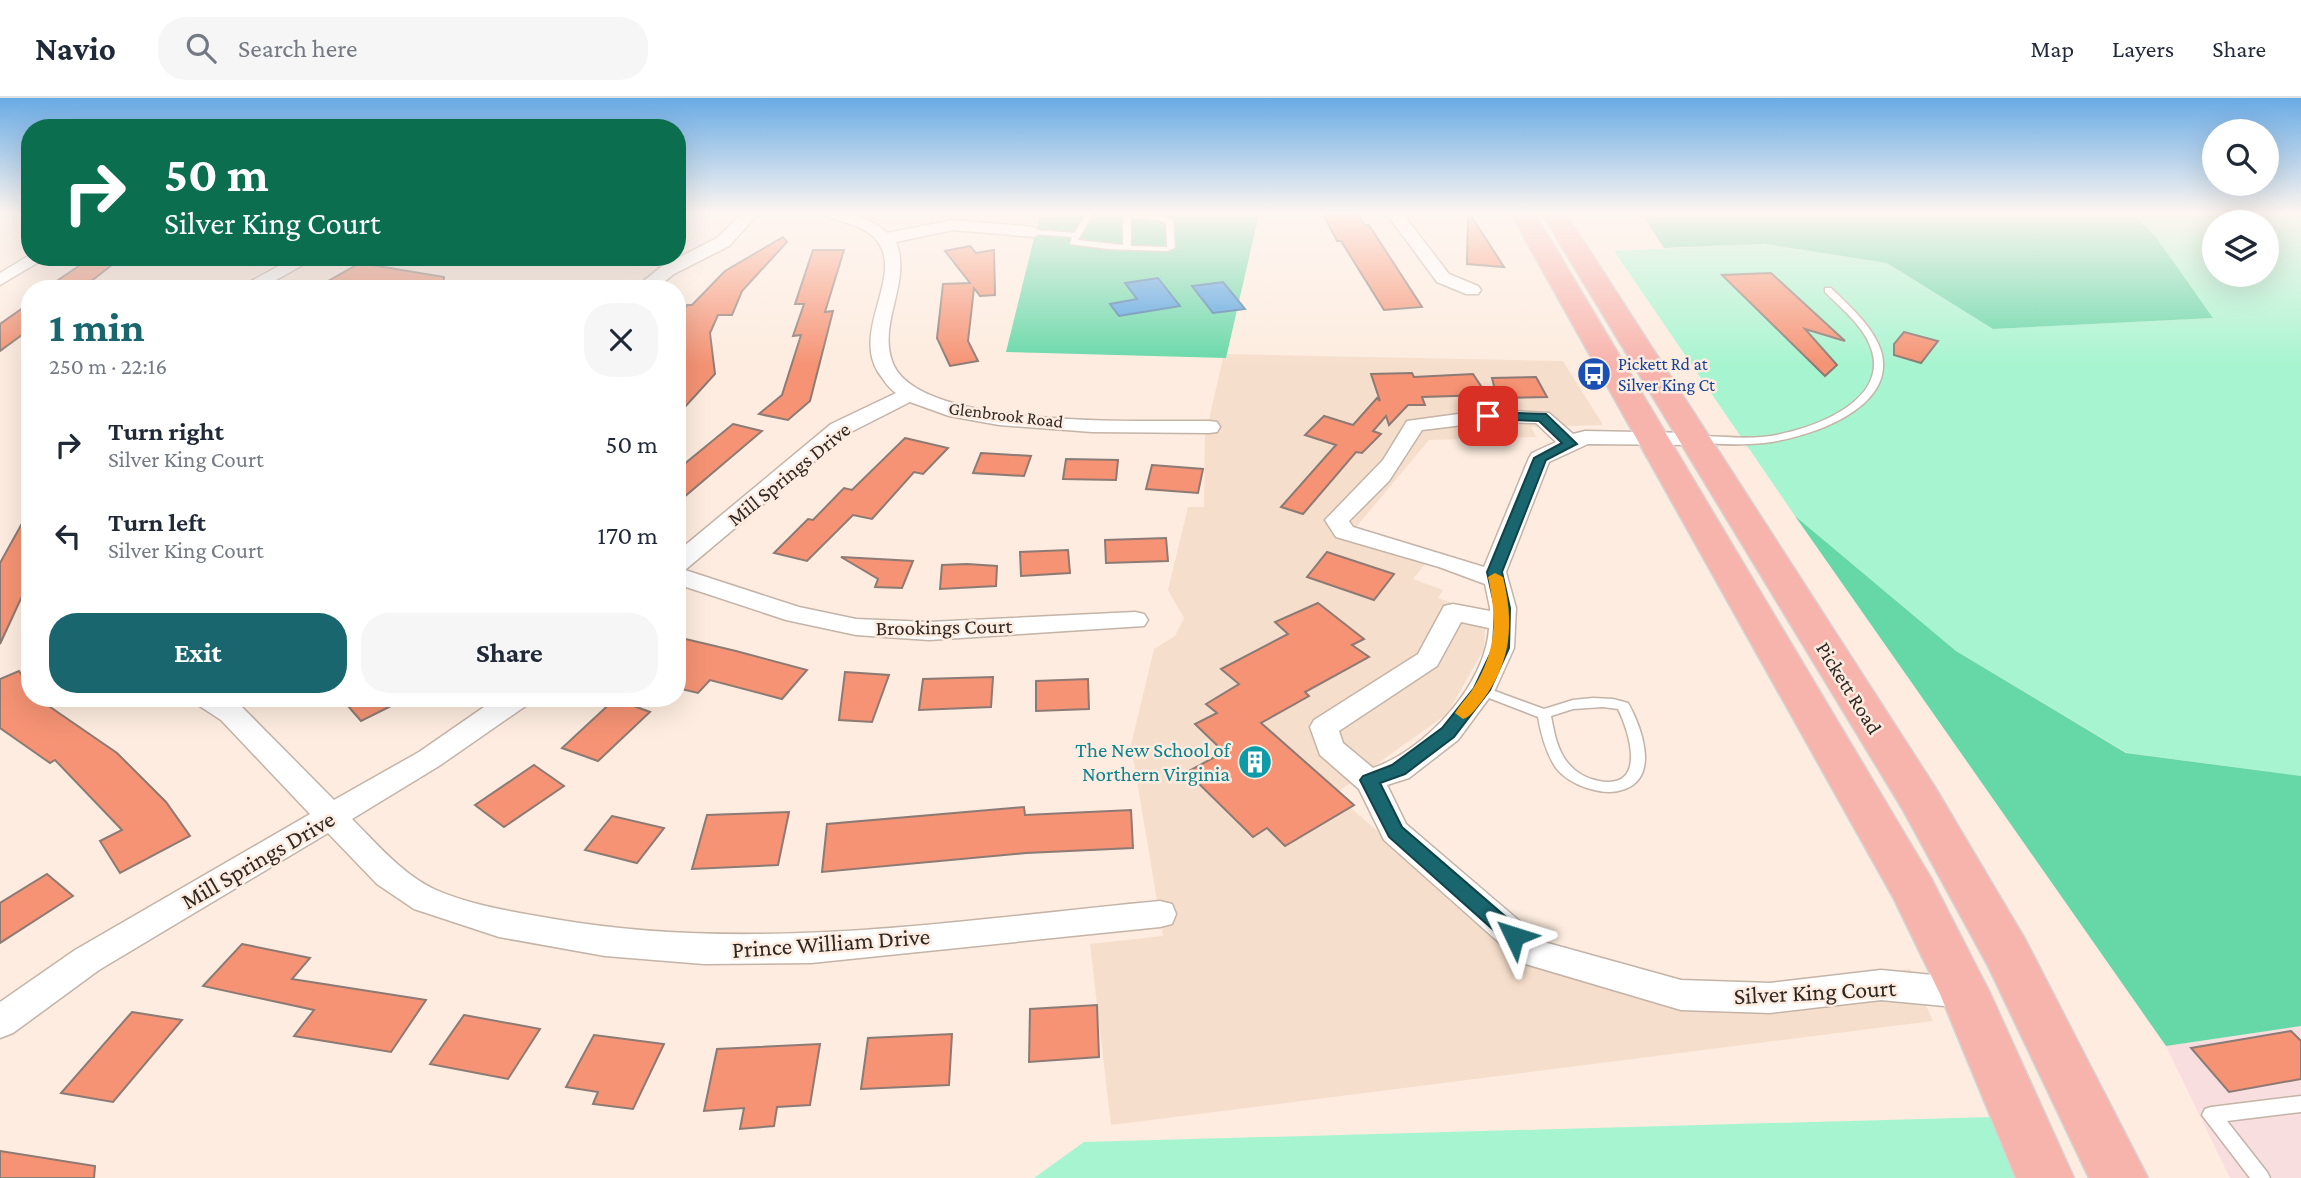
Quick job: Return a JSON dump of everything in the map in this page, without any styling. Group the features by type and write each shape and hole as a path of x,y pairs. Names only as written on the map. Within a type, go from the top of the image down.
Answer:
{"main road":[{"name":"Pickett Road","path":"1557,264 1919,799 2007,954 2119,1178"},
{"name":"Pickett Road","path":"1586,264 1674,405 1673,438 1914,891 1965,993 2045,1178"}],"street":[{"name":"Glenbrook Road","path":"892,264 878,353 882,366 909,394 941,407 998,418 1066,424 1209,427"},
{"path":"1433,264 1443,278 1472,290"},
{"path":"0,281 24,266"},
{"path":"264,280 291,266"},
{"path":"655,280 676,266"},
{"name":"Mill Springs Drive","path":"686,557 839,429 909,394"},
{"path":"1496,580 1448,562 1344,532 1337,520 1364,496 1404,447 1414,425 1488,416 1542,417 1571,444"},
{"path":"1370,782 1399,770 1448,733 1481,690 1501,648 1503,608 1494,572 1540,458 1585,437 1673,438"},
{"name":"Brookings Court","path":"686,579 795,614 856,627 929,631 1135,620"},
{"name":"Silver King Court","path":"1502,622 1453,612 1428,660 1324,727 1330,748 1370,782 1395,832 1534,953 1681,995 1770,998 1881,985 1965,993"},
{"name":"Prince William Drive","path":"222,707 231,713 388,875 425,900 499,923 604,942 704,950 811,949 1160,914"},
{"name":"Mill Springs Drive","path":"0,1022 87,960 429,759 504,707"}],"lane":[{"path":"1673,438 1761,440 1792,435 1821,425 1864,400 1879,376 1878,353 1857,318 1828,290"},
{"path":"1481,690 1544,714 1564,706 1605,700 1623,706 1631,721 1638,752 1636,768 1627,783 1619,788 1602,787 1572,775 1557,757 1544,714"},
{"path":"2261,1178 2211,1115 2301,1104"}],"shaded area":[{"path":"1224,354 1563,361 1603,425 1531,427 1536,437 1429,440 1352,532 1429,559 1413,579 1443,590 1438,598 1486,615 1484,649 1447,714 1335,794 1475,917 1686,995 1910,969 1933,1021 1111,1125 1090,944 1163,936 1131,745 1154,649 1175,636 1184,618 1168,590 1188,507 1204,507 1205,437"},
{"path":"2301,1026 2301,1178 2230,1178 2166,1046"}],"green space":[{"path":"1028,264 1247,264 1226,358 1006,352"},
{"path":"1623,264 1889,264 1993,329 2213,318 2175,264 2202,264 2202,287 2279,287 2279,264 2301,264 2301,776 2127,753 1956,651 1795,516"},
{"path":"1889,264 2175,264 2213,318 1993,329"},
{"path":"1795,516 1956,651 2126,753 2301,776 2301,1026 2166,1046"},
{"path":"1993,1117 2020,1178 1034,1178 1084,1142"}],"water":[{"path":"1158,278 1180,306 1119,316 1110,304 1137,299 1125,283"},
{"path":"1223,282 1245,309 1213,313 1192,286"}],"building":[{"path":"736,264 766,264 742,291 732,315 718,315 710,333 715,374 686,406 686,307 692,305 725,271"},
{"path":"808,264 840,264 825,312 833,311 810,401 788,420 759,414 782,395 801,335 793,336 804,304 795,304"},
{"path":"955,264 994,264 995,295 980,296 974,288 968,341 978,361 950,366 937,338 943,284 970,283"},
{"path":"1356,264 1394,264 1422,307 1384,310"},
{"path":"1472,264 1502,264 1504,267"},
{"path":"79,266 111,266 93,280 58,280"},
{"path":"355,266 378,266 444,277 444,280 330,280"},
{"path":"1771,273 1845,341 1805,329 1837,365 1825,376 1722,275"},
{"path":"21,309 21,336 0,351 0,324"},
{"path":"1904,332 1938,341 1921,363 1894,355 1894,344"},
{"path":"1412,373 1414,377 1473,374 1487,395 1422,397 1425,405 1408,405 1389,425 1386,416 1373,431 1381,434 1362,453 1356,452 1303,514 1281,507 1336,445 1305,435 1324,416 1353,425 1377,398 1380,401 1371,374"},
{"path":"1536,377 1547,397 1497,398 1492,378"},
{"path":"733,424 762,431 686,495 686,463"},
{"path":"905,438 948,448 923,474 914,472 872,519 853,515 807,561 774,553 808,519 813,520 844,488 852,490"},
{"path":"981,453 1031,456 1024,476 973,473"},
{"path":"1066,459 1118,460 1116,480 1063,479"},
{"path":"1152,465 1203,469 1198,493 1146,489"},
{"path":"21,525 21,598 0,644 0,563"},
{"path":"1166,538 1168,561 1106,563 1105,540"},
{"path":"1068,550 1070,573 1021,576 1020,552"},
{"path":"1327,552 1394,574 1374,600 1307,577"},
{"path":"841,557 913,561 902,588 875,587 878,579"},
{"path":"942,565 997,566 996,586 940,589"},
{"path":"1318,603 1364,639 1352,645 1369,657 1305,692 1309,696 1261,723 1354,805 1285,846 1267,828 1253,837 1187,772 1224,752 1195,724 1217,713 1206,704 1239,684 1221,669 1288,634 1275,622"},
{"path":"686,639 807,670 782,699 710,680 698,693 686,690"},
{"path":"19,671 21,707 50,707 117,753 166,802 190,836 120,873 100,841 122,830 55,760 50,763 0,728 0,679"},
{"path":"845,672 889,675 872,722 839,720"},
{"path":"993,677 991,707 919,710 923,679"},
{"path":"1088,679 1089,709 1036,711 1036,681"},
{"path":"349,707 389,707 361,721"},
{"path":"606,707 637,707 650,712 598,761 562,748"},
{"path":"534,765 564,786 504,827 475,805"},
{"path":"1024,807 1025,815 1131,810 1133,848 1026,853 822,872 827,824"},
{"path":"789,812 778,865 692,869 707,815"},
{"path":"612,816 664,828 637,863 585,850"},
{"path":"47,874 73,896 0,943 0,903"},
{"path":"242,944 310,958 292,979 426,1000 391,1052 294,1036 314,1010 203,986"},
{"path":"1097,1005 1099,1057 1029,1062 1030,1009"},
{"path":"132,1012 182,1020 113,1102 61,1093"},
{"path":"464,1015 540,1029 508,1079 430,1064"},
{"path":"2291,1031 2301,1041 2301,1079 2229,1092 2191,1048"},
{"path":"952,1034 949,1085 861,1089 868,1038"},
{"path":"594,1035 664,1044 633,1109 593,1104 598,1092 566,1087"},
{"path":"820,1044 810,1105 777,1107 774,1126 740,1129 744,1108 704,1111 717,1049"},
{"path":"0,1151 95,1166 94,1178 0,1178"}],"slow traffic":[{"path":"1463,713 1481,690 1501,648 1503,608 1495,577"}],"place":[{"name":"Pickett Rd at Silver King Ct","path":"1594,374"},
{"name":"The New School of Northern Virginia","path":"1255,762"}],"route":[{"path":"1488,416 1542,417 1571,444 1540,458 1494,572 1503,608 1501,648 1481,690 1448,733 1399,770 1369,780 1395,832 1514,936"}]}
